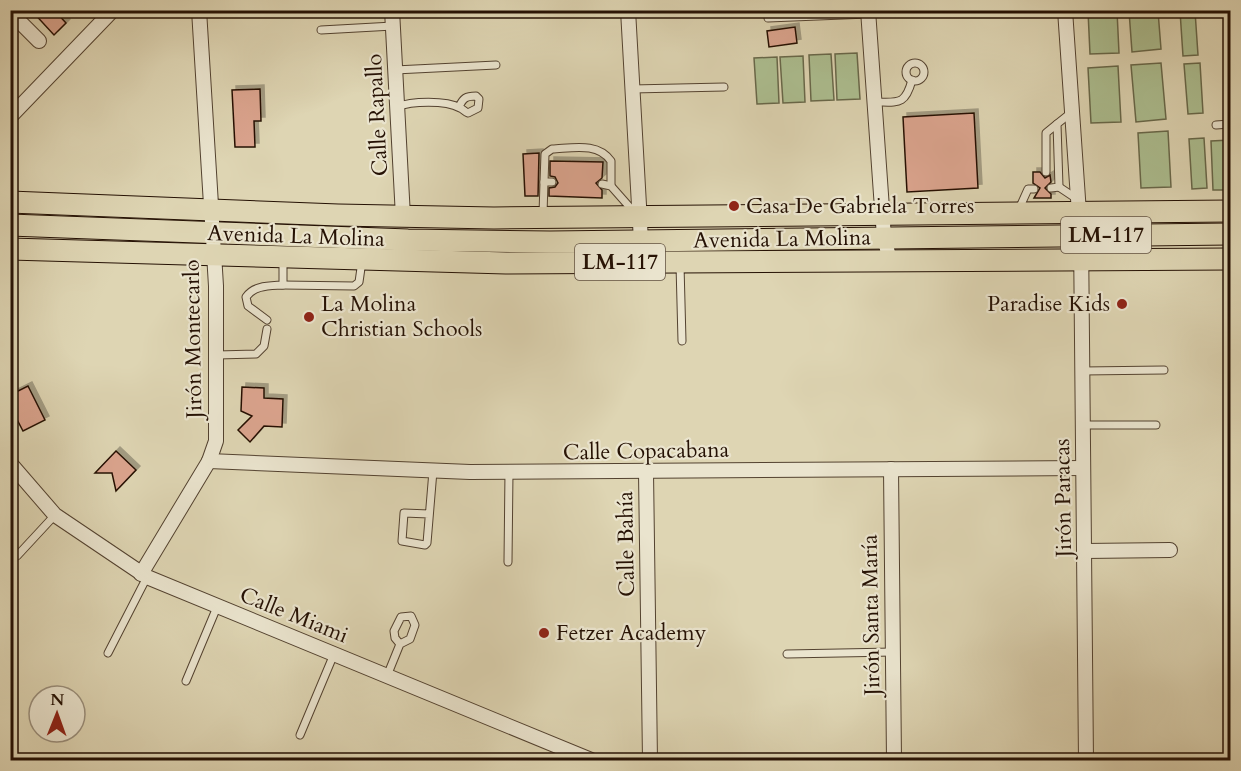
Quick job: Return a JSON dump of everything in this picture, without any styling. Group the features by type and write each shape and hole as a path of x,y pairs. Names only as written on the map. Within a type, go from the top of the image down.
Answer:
{"main road":[{"name":"Avenida La Molina","path":"10,202 403,217 543,219 1018,213 1069,208 1230,211"},
{"path":"1069,208 1138,235"},
{"path":"981,236 1018,213"},
{"name":"Avenida La Molina","path":"10,225 432,241 641,241 1230,234"},
{"path":"1176,235 1223,259"},
{"name":"Avenida La Molina","path":"10,249 506,263 1223,259"}],"street":[{"path":"10,117 113,10"},
{"name":"Jirón Montecarlo","path":"144,575 209,461 216,441 217,355 199,10"},
{"name":"Calle Rapallo","path":"392,10 403,217"},
{"path":"627,10 641,241"},
{"path":"1065,10 1072,111 1069,208"},
{"path":"10,12 39,41"},
{"path":"868,12 884,237 890,261"},
{"name":"Jirón Paracas","path":"1081,235 1086,760"},
{"name":"Calle Copacabana","path":"209,461 509,472 1083,468"},
{"name":"Calle Miami","path":"10,463 55,515 144,575 591,760"},
{"name":"Jirón Santa María","path":"891,469 894,760"},
{"name":"Calle Bahía","path":"646,472 650,760"},
{"path":"1084,550 1170,550"}],"lane":[{"path":"768,18 868,12"},
{"path":"321,30 393,26"},
{"path":"395,70 496,65"},
{"path":"874,102 903,100 908,96 912,80"},
{"path":"632,89 724,87"},
{"path":"397,107 410,102 459,107"},
{"path":"1046,172 1046,134 1072,111"},
{"path":"1058,124 1055,188 1069,208"},
{"path":"1216,125 1230,124"},
{"path":"543,219 548,182 545,154 552,149 598,149 611,161 611,186"},
{"path":"602,184 611,186 640,218"},
{"path":"1018,213 1028,189 1034,189"},
{"path":"283,257 283,285"},
{"path":"267,320 248,306 246,297 250,291 283,285 354,286 359,282 362,259"},
{"path":"680,262 682,341"},
{"path":"217,355 256,354 264,346 267,329"},
{"path":"1082,371 1164,370"},
{"path":"1083,425 1156,425"},
{"path":"429,514 404,513 402,542 425,545 427,543 433,471"},
{"path":"508,562 509,472"},
{"path":"16,556 55,515"},
{"path":"108,653 144,575"},
{"path":"186,681 217,607"},
{"path":"387,676 400,644"},
{"path":"787,654 892,652"},
{"path":"300,735 334,654"}],"green space":[{"path":"1088,11 1117,11 1119,53 1090,54"},
{"path":"1129,11 1158,11 1161,49 1132,52"},
{"path":"1180,11 1195,11 1198,55 1183,56"},
{"path":"857,53 860,99 837,100 835,54"},
{"path":"831,54 834,100 811,101 809,55"},
{"path":"803,56 805,102 783,103 780,57"},
{"path":"777,57 779,103 757,104 754,58"},
{"path":"1161,63 1166,119 1136,122 1131,65"},
{"path":"1200,63 1203,113 1188,114 1184,64"},
{"path":"1118,66 1121,122 1091,123 1088,68"},
{"path":"1168,131 1171,187 1141,188 1138,133"},
{"path":"1204,138 1207,188 1192,189 1189,139"},
{"path":"1230,140 1230,190 1213,190 1211,141"}],"building":[{"path":"31,10 54,10 66,23 54,35"},
{"path":"795,27 797,43 769,47 767,31"},
{"path":"260,89 261,121 254,121 255,147 235,147 232,90"},
{"path":"974,113 978,188 907,192 903,117"},
{"path":"539,153 538,196 525,196 523,154"},
{"path":"550,161 603,162 602,178 596,183 602,190 602,198 549,196 549,188 555,187 558,183 555,177 550,176"},
{"path":"1033,172 1040,172 1045,178 1050,175 1051,182 1045,188 1051,194 1051,198 1034,198 1040,188 1033,183"},
{"path":"28,386 45,420 23,431 10,406 10,395"},
{"path":"242,387 264,388 264,398 283,399 282,427 264,426 250,442 238,430 252,416 241,411"},
{"path":"116,451 136,470 116,491 112,473 95,473"}],"place":[{"name":"Casa De Gabriela Torres","path":"734,206"},
{"name":"Paradise Kids","path":"1122,304"},
{"name":"La Molina Christian Schools","path":"309,317"},
{"name":"Fetzer Academy","path":"544,633"}]}
